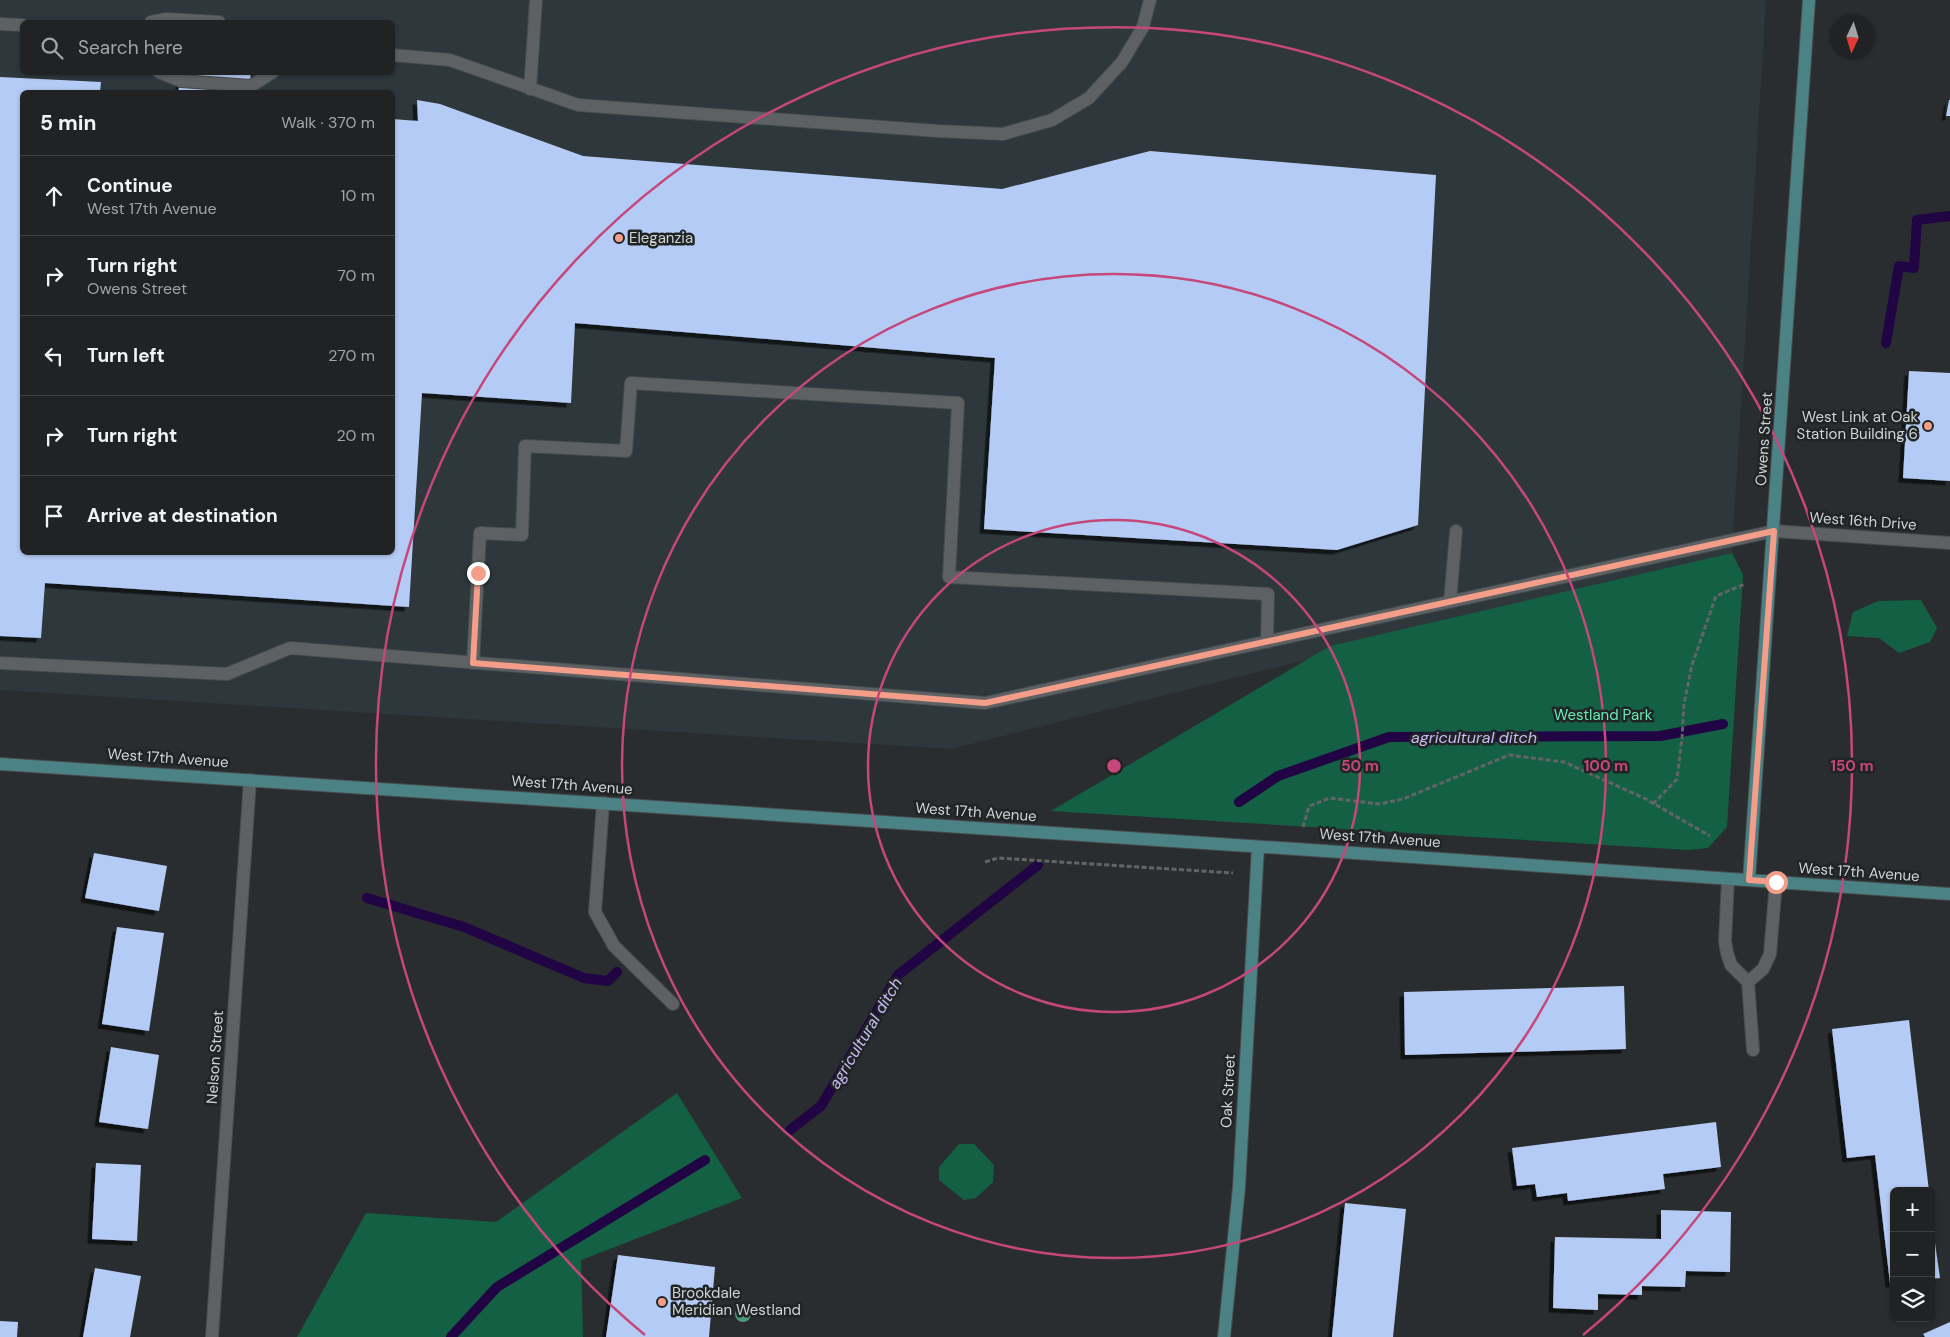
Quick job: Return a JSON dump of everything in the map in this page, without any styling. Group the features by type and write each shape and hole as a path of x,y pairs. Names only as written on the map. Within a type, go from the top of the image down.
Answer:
{"street":[{"path":"530,89 536,0"},
{"path":"395,56 450,60 578,105 1003,134 1052,120 1089,98 1126,55 1144,27 1150,0"},
{"name":"Owens Street","path":"1749,880 1809,0"},
{"path":"161,20 183,20"},
{"path":"0,24 20,25"},
{"path":"166,75 181,81 251,86 268,75"},
{"path":"473,663 480,533 522,535 525,446 626,451 631,383 958,403 949,577 1268,594 1266,642"},
{"path":"1450,602 1456,531"},
{"name":"West 16th Drive","path":"0,663 227,674 290,648 985,703 1774,531 1950,543"},
{"name":"West 17th Avenue","path":"0,764 1950,894"},
{"name":"Nelson Street","path":"212,1337 250,780"},
{"path":"603,803 595,912 614,946 673,1004"},
{"name":"Oak Street","path":"1224,1337 1239,1187 1258,847"},
{"path":"1728,878 1726,953 1731,965 1748,982 1753,1050"},
{"path":"1748,982 1763,968 1770,954 1776,882"}],"path":[{"path":"1653,804 1678,779 1684,704 1692,665 1704,636 1716,596 1771,572"},
{"path":"1296,849 1309,806 1330,798 1379,804 1403,799 1509,755 1564,762 1653,804 1710,836"},
{"path":"984,862 998,858 1256,874"}],"shaded area":[{"path":"0,0 1766,0 1732,553 951,749 0,690"}],"green space":[{"name":"Westland Park","path":"1732,553 1743,575 1727,827 1708,848 1688,850 1051,811 1330,646"},
{"path":"1921,600 1937,628 1930,642 1899,653 1879,638 1847,636 1853,612 1878,601"},
{"path":"677,1093 742,1198 581,1260 583,1337 297,1337 366,1213 496,1222"},
{"path":"959,1144 974,1144 994,1165 993,1182 976,1198 964,1200 939,1180 939,1167"}],"building":[{"path":"182,75 250,75 252,90 178,90"},
{"path":"0,77 101,82 100,90 20,90 20,555 395,555 395,119 418,121 417,100 440,104 583,156 1002,189 1150,151 1436,175 1418,525 1337,550 984,529 995,358 575,323 571,403 422,393 409,607 45,583 41,638 0,636"},
{"path":"1949,100 1950,116 1946,116"},
{"name":"West Link at Oak Station Building 6","path":"1909,371 1950,373 1950,481 1903,478"},
{"path":"94,853 167,866 159,911 85,898"},
{"path":"117,927 164,933 149,1031 102,1024"},
{"path":"1624,986 1626,1049 1405,1055 1404,992"},
{"path":"1909,1020 1929,1187 1890,1187 1890,1283 1875,1155 1847,1158 1832,1029"},
{"path":"111,1047 159,1055 148,1129 99,1122"},
{"path":"1716,1122 1721,1167 1663,1174 1665,1189 1568,1201 1567,1193 1537,1197 1535,1184 1517,1186 1512,1148"},
{"path":"96,1163 141,1165 137,1241 92,1239"},
{"path":"1345,1203 1406,1209 1393,1337 1332,1337"},
{"path":"1661,1210 1731,1212 1730,1272 1686,1271 1685,1287 1642,1286 1642,1295 1598,1294 1598,1310 1553,1308 1555,1237 1661,1239"},
{"path":"1935,1243 1940,1278 1935,1279"},
{"name":"Brookdale Meridian Westland","path":"618,1255 715,1267 709,1337 606,1337"},
{"path":"95,1268 141,1276 130,1337 83,1337"},
{"path":"0,1321 18,1322 17,1337 0,1337"},
{"path":"1950,1322 1950,1337 1925,1337 1923,1334"}],"waterway":[{"path":"1886,343 1899,266 1914,268 1917,220 1950,216"},
{"name":"agricultural ditch","path":"1239,802 1278,776 1389,737 1660,736 1723,724"},
{"name":"agricultural ditch","path":"790,1130 821,1106 898,975 1038,865"},
{"path":"367,898 464,927 584,978 608,981 617,972"},
{"name":"agricultural ditch","path":"451,1337 497,1287 705,1160"}],"place":[{"name":"Eleganzia","path":"619,238"},
{"name":"West Link at Oak Station Building 6","path":"1928,426"},
{"name":"Brookdale Meridian Westland","path":"662,1302"}],"route":[{"path":"478,573 473,663 985,703 1774,531 1749,880 1776,882"}]}
